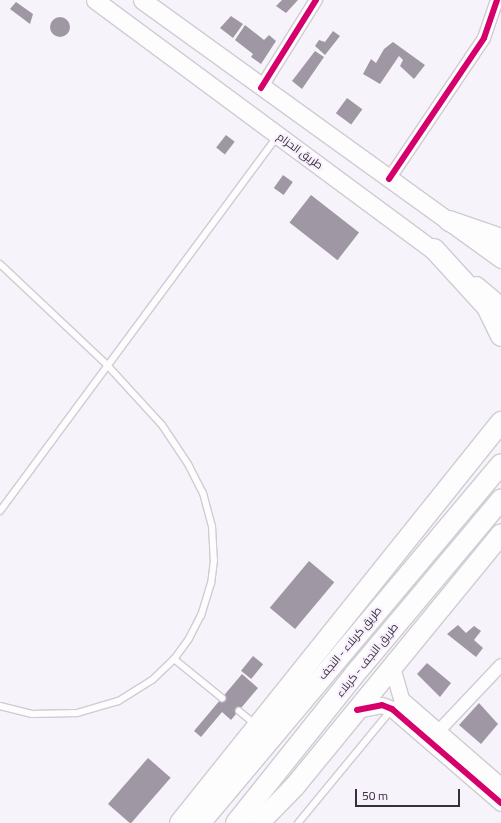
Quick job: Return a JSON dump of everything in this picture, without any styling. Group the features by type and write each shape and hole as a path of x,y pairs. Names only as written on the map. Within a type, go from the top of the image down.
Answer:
{"highway":[{"path":"450,221 501,239"},
{"path":"434,249 487,307 501,336"},
{"path":"180,823 498,426 501,410"},
{"name":"طريق کربلاء - النجف","path":"200,823 501,464"},
{"name":"طريق النجف - کربلاء","path":"236,823 354,675 501,500"},
{"path":"259,823 294,786 501,534"}],"main road":[{"name":"طريق الحزام","path":"95,0 434,249 501,306"},
{"path":"142,0 261,88 501,258"}],"street":[{"path":"261,88 316,0"},
{"path":"389,179 484,38 497,0"},
{"path":"434,737 501,665"},
{"path":"392,666 396,704 434,737 501,803"},
{"path":"357,710 396,704"},
{"path":"434,737 501,786"}],"lane":[{"path":"0,511 278,134"},
{"path":"0,264 107,365 162,425 188,464 203,493 212,526 214,560 211,584 201,615 188,640 174,659 152,680 118,701 76,713 32,714 0,706"},
{"path":"174,659 222,698"},
{"path":"298,823 396,704"},
{"path":"239,711 258,726"}],"building":[{"path":"282,0 298,0 286,13 276,6"},
{"path":"16,2 33,14 30,24 10,9"},
{"path":"231,16 243,24 233,38 220,28"},
{"path":"60,17 67,20 70,27 67,34 60,37 53,34 50,27 53,20"},
{"path":"245,25 264,40 269,35 276,41 261,64 251,57 253,54 235,40"},
{"path":"333,31 340,36 325,55 315,46 319,40 325,42"},
{"path":"393,42 425,65 414,79 400,66 403,60 399,56 380,84 363,74 371,59 376,63 384,49"},
{"path":"315,51 324,57 302,89 292,81"},
{"path":"347,98 362,109 351,125 336,113"},
{"path":"226,135 235,142 225,154 216,148"},
{"path":"283,175 293,182 284,195 274,188"},
{"path":"311,195 359,233 338,260 289,223"},
{"path":"309,561 334,582 295,629 270,608"},
{"path":"458,625 466,633 474,626 481,631 474,640 483,648 476,657 447,634"},
{"path":"253,656 263,664 251,679 241,671"},
{"path":"427,663 451,683 440,697 417,674"},
{"path":"242,674 258,688 231,720 222,712 201,737 194,731"},
{"path":"479,703 498,724 481,744 459,725"},
{"path":"148,758 171,778 131,823 108,804"}],"cycle path":[{"path":"261,88 316,0"},
{"path":"389,179 484,38 497,0"},
{"path":"357,710 382,705 392,709 501,803"}]}
